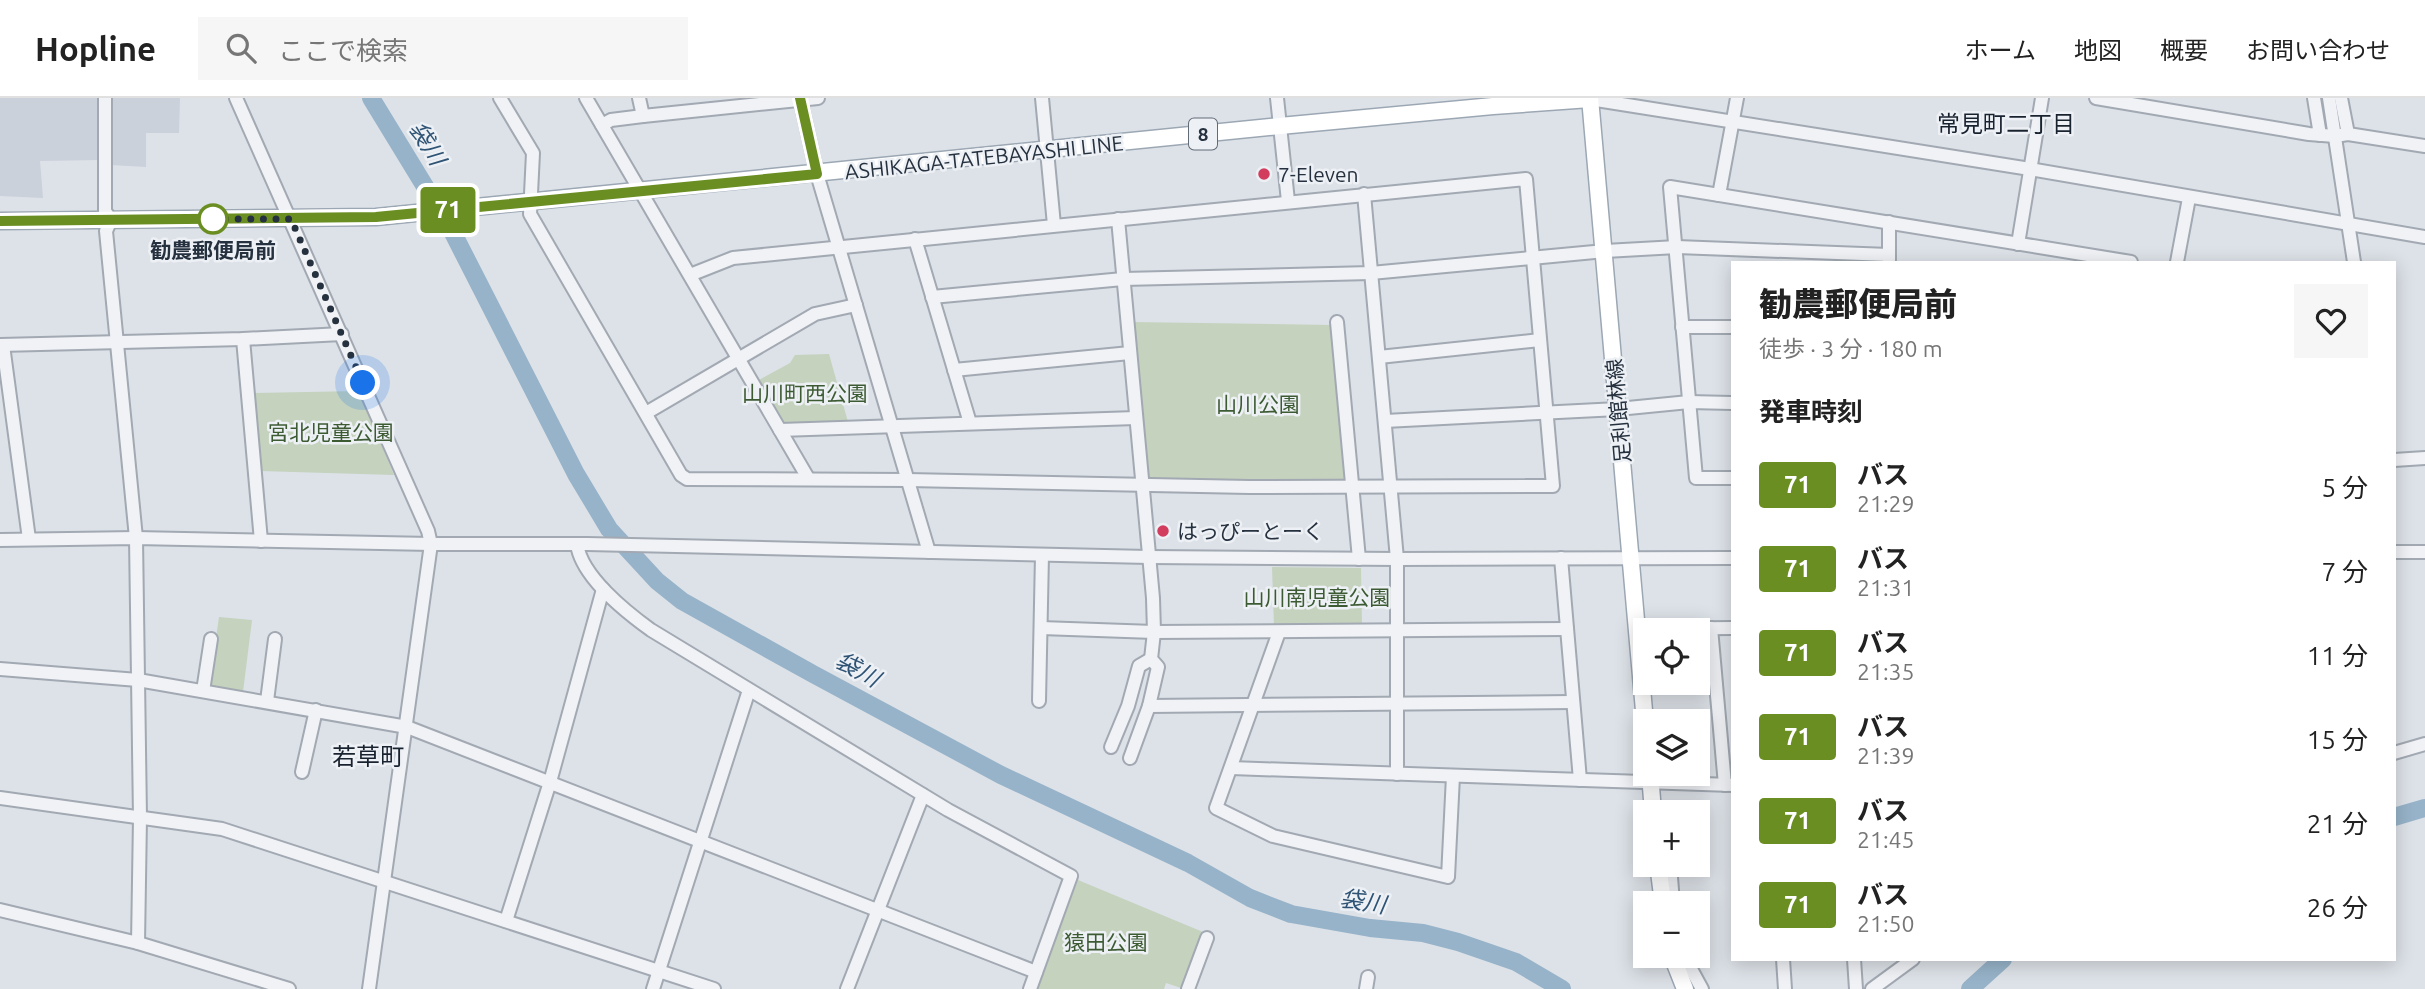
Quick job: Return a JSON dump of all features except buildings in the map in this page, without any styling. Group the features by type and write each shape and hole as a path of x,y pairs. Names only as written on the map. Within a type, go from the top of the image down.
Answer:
{"main road":[{"name":"ASHIKAGA-TATEBAYASHI LINE","path":"0,221 291,219 402,215 1492,102 1590,99"},
{"name":"足利館林線","path":"1590,99 1635,618"},
{"path":"1677,968 1685,989"}],"street":[{"path":"105,98 106,211 111,220 106,231 136,538 140,818 138,943"},
{"path":"236,98 428,531 431,544 369,989"},
{"path":"500,98 533,153 530,214 681,475 687,479 808,478 1353,487 1552,486 1525,179 733,258 690,275"},
{"path":"586,98 808,478"},
{"path":"639,98 643,116"},
{"path":"602,124 611,120 717,103 818,98"},
{"path":"1042,98 1055,225"},
{"path":"1277,98 1288,201"},
{"path":"1719,195 1737,98"},
{"path":"2018,244 2042,98"},
{"path":"2096,98 2320,135 2341,135 2425,146"},
{"path":"2314,98 2320,135"},
{"path":"2329,98 2341,135"},
{"path":"2341,98 2348,224 2354,261"},
{"path":"800,99 817,174 929,552"},
{"path":"1590,99 2030,169 2425,237"},
{"path":"1731,478 1696,478 1671,187 2105,260"},
{"path":"1364,194 1397,559 1397,774"},
{"path":"2177,261 2189,198"},
{"path":"1118,219 1149,557 1154,632 1151,659 1158,667 1149,706 1130,758"},
{"path":"932,297 1123,278 1371,274 1605,251 1676,247 1889,259 1889,222"},
{"path":"915,239 970,423"},
{"path":"646,413 815,314 856,304"},
{"path":"1337,322 1359,559"},
{"path":"1682,327 1731,327"},
{"path":"29,539 1,345 341,334"},
{"path":"243,339 261,541"},
{"path":"1379,357 1540,340"},
{"path":"954,370 1130,353"},
{"path":"1385,421 1618,409 1689,402 1731,403"},
{"path":"780,430 1136,418"},
{"path":"2396,460 2425,458"},
{"path":"0,540 136,538 431,544 680,545 1149,557 1731,558"},
{"path":"582,544 580,556 603,589 623,610 651,630 923,795 1071,876 1030,989"},
{"path":"2396,552 2425,552"},
{"path":"1040,701 1042,555"},
{"path":"1561,558 1580,780"},
{"path":"506,921 551,782 603,589"},
{"path":"1041,628 1154,632 1567,629"},
{"path":"1710,783 1729,785 1711,628 1731,628"},
{"path":"1279,632 1216,808 1273,836 1448,877 1453,776"},
{"path":"203,691 211,639"},
{"path":"267,701 275,639"},
{"path":"1111,747 1128,706 1139,666 1151,659"},
{"path":"0,670 138,680 407,727 1036,972"},
{"path":"653,989 749,690"},
{"path":"1149,706 1573,702"},
{"path":"302,772 316,710"},
{"path":"2396,752 2425,744"},
{"path":"1231,768 1580,780 1633,778"},
{"path":"847,989 923,795"},
{"path":"0,798 222,830 714,989"},
{"path":"0,910 138,943 289,989"},
{"path":"1188,989 1207,938"},
{"path":"1783,961 1786,989"},
{"path":"1854,961 1856,989"},
{"path":"1872,989 1910,961"},
{"path":"1691,968 1702,989"}],"shaded area":[{"path":"0,98 100,98 101,160 40,161 43,198 0,196"},
{"path":"113,98 180,98 179,133 146,133 146,167 111,165"}],"green space":[{"name":"山川公園","path":"1132,322 1332,325 1348,484 1152,481 1145,476"},
{"name":"山川町西公園","path":"829,354 848,422 788,425 780,422 757,381 790,363 795,355"},
{"name":"宮北児童公園","path":"359,391 394,475 260,471 251,393"},
{"name":"山川南児童公園","path":"1272,567 1361,568 1362,626 1274,627"},
{"path":"219,617 252,620 243,692 209,686"},
{"name":"猿田公園","path":"1078,880 1203,932 1184,989 1166,983 1164,989 1035,989"}],"waterway":[{"name":"袋川","path":"371,98 451,229 576,474 609,529 657,581 682,601 1001,775 1188,863 1250,898 1291,914 1370,928 1423,933 1458,942 1516,962 1562,989"},
{"name":"袋川","path":"2396,816 2425,808"},
{"name":"袋川","path":"1970,989 2001,961"}],"bus line":[{"name":"71","path":"0,221 376,217 817,174 800,98"}],"place":[{"name":"7-Eleven","path":"1264,174"},
{"name":"勧農郵便局前","path":"213,219"},
{"name":"はっぴーとーく","path":"1163,531"}],"district":[{"name":"常見町二丁目","path":"2006,123"},
{"name":"若草町","path":"368,756"}],"route":[{"path":"213,219 291,219 363,383"}]}
